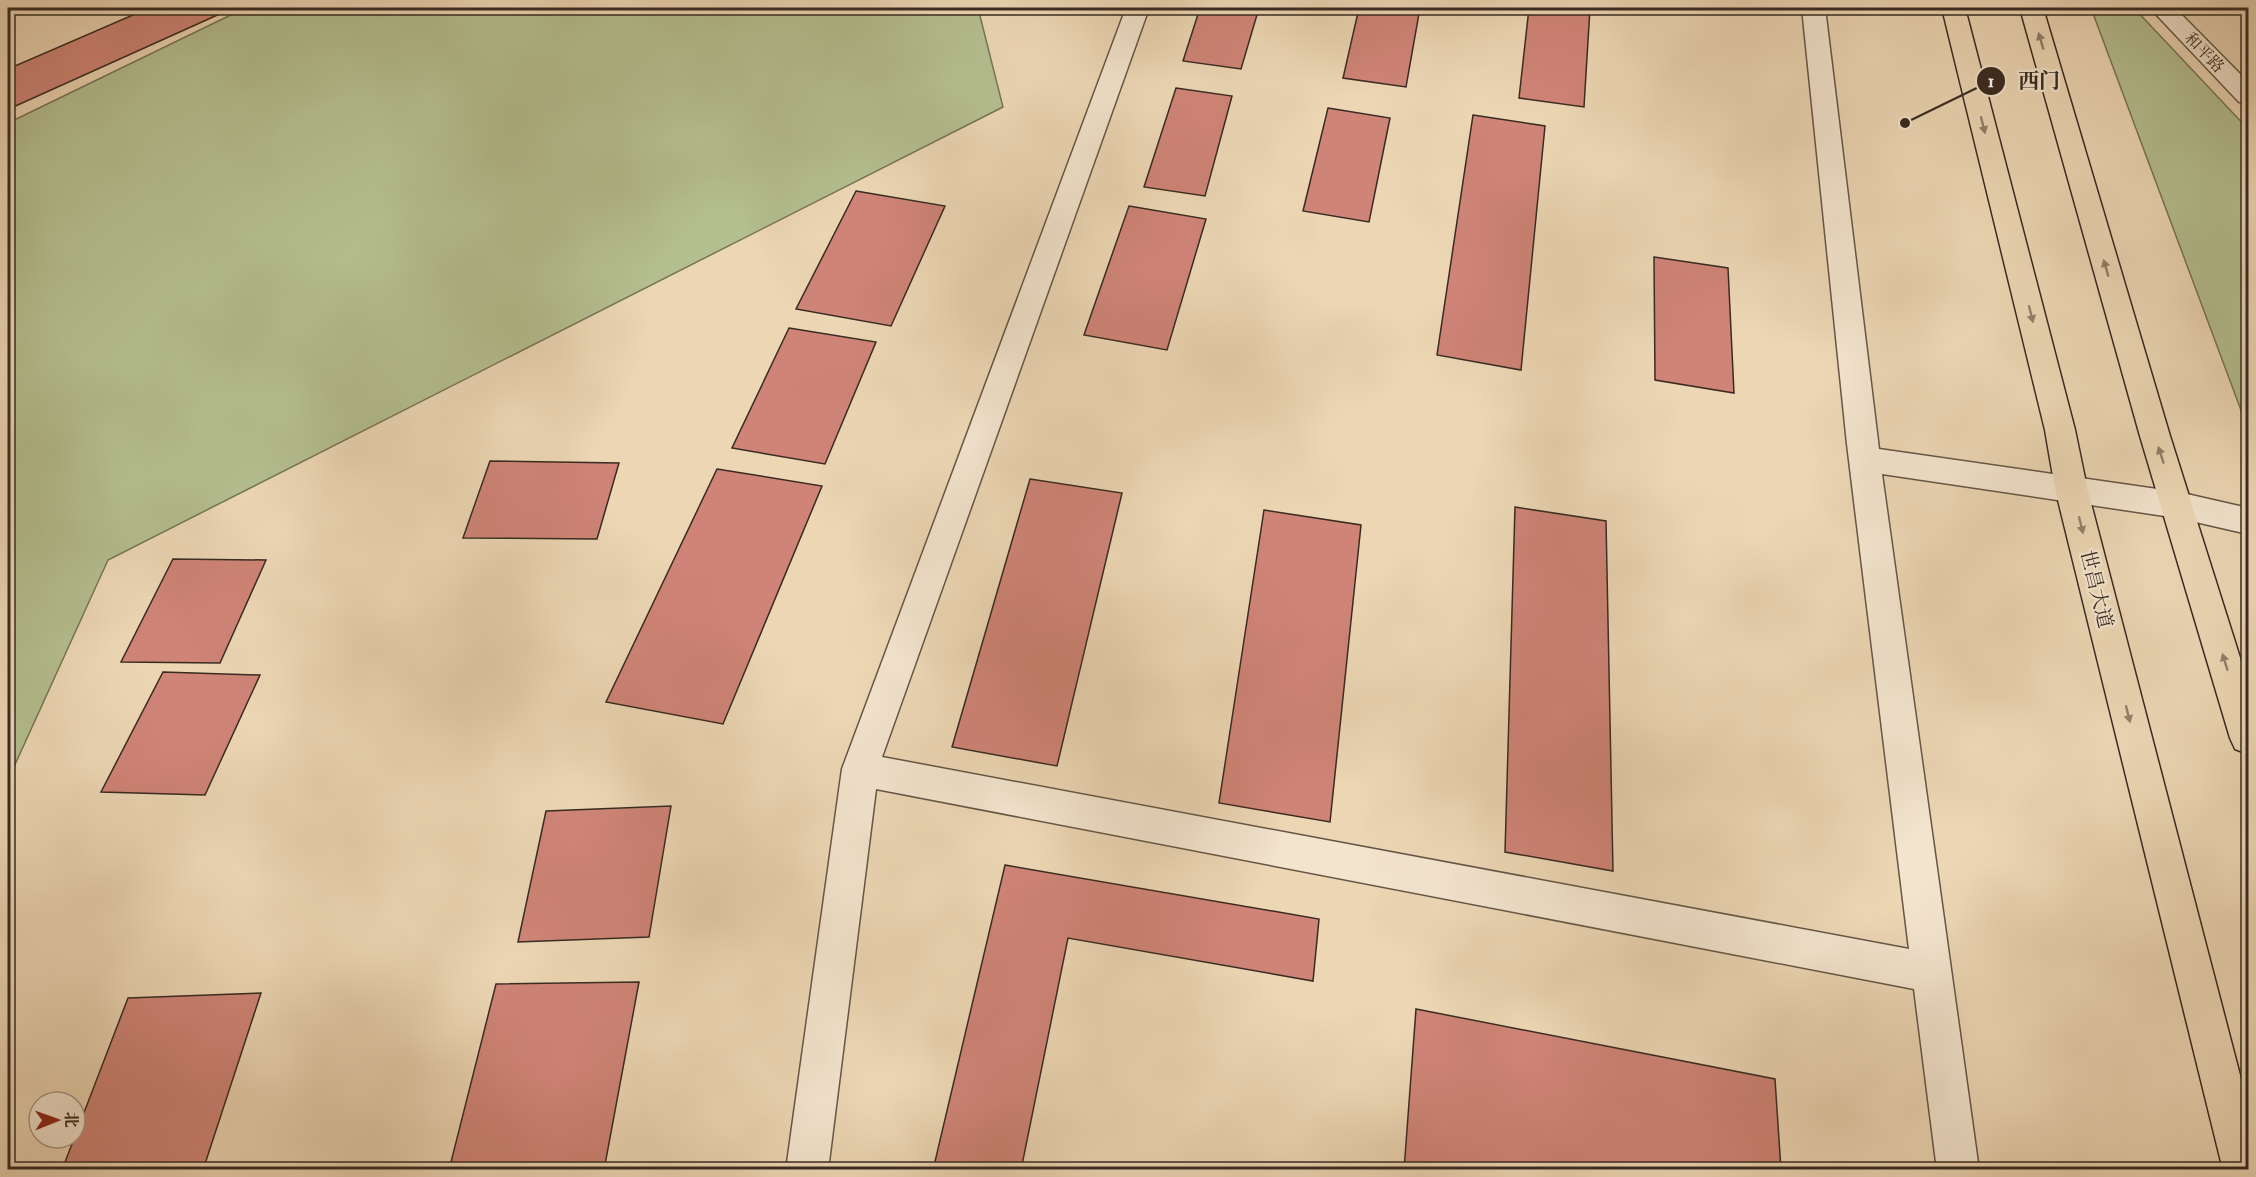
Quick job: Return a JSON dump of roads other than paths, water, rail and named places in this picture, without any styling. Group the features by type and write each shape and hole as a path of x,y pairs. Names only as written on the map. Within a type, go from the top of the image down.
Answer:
{"main road":[{"name":"世昌大道","path":"1953,8 2060,430 2071,488 2244,1170"},
{"path":"2031,8 2155,436 2248,738"}],"street":[{"path":"807,1170 860,769 1137,8"},
{"path":"1814,8 1825,128 1866,459 1958,1170"},
{"name":"和平路","path":"2162,8 2248,96"},
{"path":"1866,459 2178,505 2248,521"},
{"path":"860,769 1932,973"}],"place":[{"name":"西门","path":"1905,123"}]}
